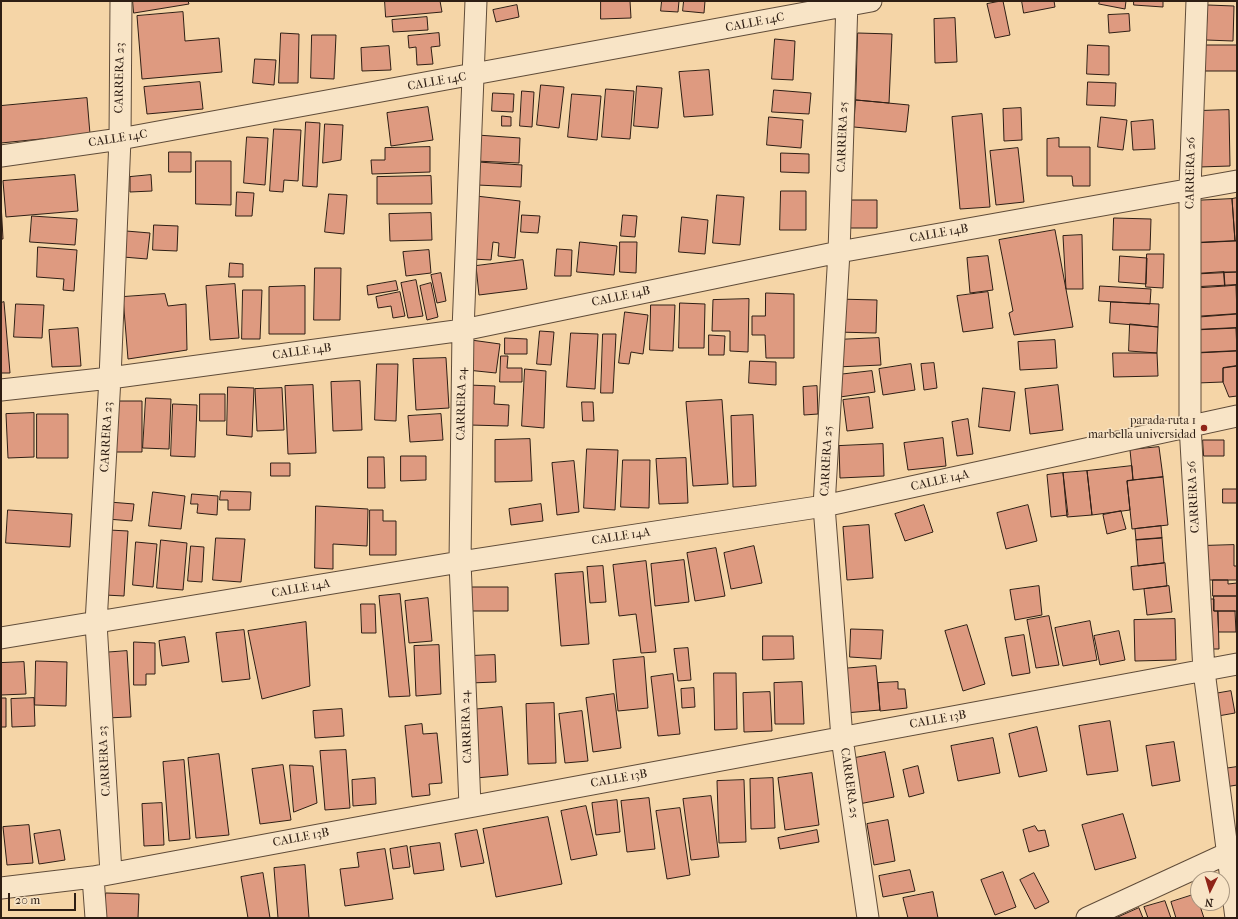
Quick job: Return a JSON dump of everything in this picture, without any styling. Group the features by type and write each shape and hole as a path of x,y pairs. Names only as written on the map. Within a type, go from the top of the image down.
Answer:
{"street":[{"name":"CARRERA 23","path":"96,918 102,875 96,624 110,378 120,139 121,1"},
{"name":"CARRERA 24","path":"470,806 460,562 463,330 476,1"},
{"name":"CALLE 14C","path":"1,156 120,139 474,75 847,3 871,1"},
{"name":"CARRERA 26","path":"1197,1 1190,188 1190,425 1204,671 1226,854 1236,918"},
{"name":"CARRERA 25","path":"847,3 839,252 824,506 842,738 868,918"},
{"name":"CALLE 14B","path":"1,390 110,378 463,330 839,252 1237,180"},
{"name":"CALLE 14A","path":"1,638 96,624 460,562 824,506 1190,425 1237,416"},
{"name":"CALLE 13B","path":"1,888 102,875 1237,664"},
{"path":"1088,918 1226,854"}],"building":[{"path":"133,1 188,1 189,4 134,13"},
{"path":"385,1 440,1 442,12 386,17"},
{"path":"601,1 630,1 631,18 601,19"},
{"path":"662,1 679,1 678,12 661,11"},
{"path":"684,1 705,1 704,13 683,11"},
{"path":"1003,1 1010,35 995,38 987,4"},
{"path":"1022,1 1054,1 1055,7 1024,13"},
{"path":"1100,1 1126,1 1125,9 1099,4"},
{"path":"1134,1 1163,1 1163,7 1134,5"},
{"path":"517,5 519,17 496,22 493,10"},
{"path":"1208,5 1234,6 1233,41 1206,40"},
{"path":"183,12 185,41 219,38 222,72 142,79 137,16"},
{"path":"1129,14 1130,31 1109,33 1108,15"},
{"path":"427,17 428,30 393,32 392,20"},
{"path":"955,18 957,62 935,63 934,19"},
{"path":"281,33 299,34 298,83 279,83"},
{"path":"439,33 440,46 431,47 433,64 417,65 416,47 409,48 408,36"},
{"path":"858,33 892,34 889,103 856,100"},
{"path":"312,35 336,35 334,79 311,78"},
{"path":"775,39 795,41 793,80 772,79"},
{"path":"1088,45 1109,46 1109,75 1087,74"},
{"path":"1204,45 1237,45 1237,71 1204,71"},
{"path":"389,46 391,70 362,71 361,48"},
{"path":"255,59 276,60 274,85 253,83"},
{"path":"709,70 713,115 684,117 679,72"},
{"path":"200,82 203,109 147,114 144,87"},
{"path":"1088,82 1116,83 1115,106 1087,105"},
{"path":"541,85 564,87 559,128 537,125"},
{"path":"637,86 662,88 658,128 634,126"},
{"path":"606,89 634,91 630,139 602,137"},
{"path":"774,90 811,93 809,114 772,112"},
{"path":"522,91 534,92 532,127 520,126"},
{"path":"493,93 514,94 513,112 492,111"},
{"path":"572,94 601,96 597,140 568,137"},
{"path":"87,98 90,134 1,143 1,106"},
{"path":"856,100 909,105 906,132 854,127"},
{"path":"428,107 433,140 391,146 387,113"},
{"path":"1021,108 1022,140 1004,141 1003,109"},
{"path":"1229,110 1230,166 1199,167 1198,111"},
{"path":"982,114 990,207 960,209 952,117"},
{"path":"502,116 511,117 511,126 502,126"},
{"path":"769,117 803,120 801,148 767,145"},
{"path":"1101,117 1127,120 1123,150 1098,147"},
{"path":"1153,120 1155,149 1133,150 1131,122"},
{"path":"306,122 320,123 317,187 303,186"},
{"path":"325,124 343,125 341,160 323,163"},
{"path":"274,129 301,130 298,181 284,180 283,192 270,191"},
{"path":"477,135 520,138 519,163 475,161"},
{"path":"247,137 268,138 265,185 244,183"},
{"path":"1059,138 1059,147 1090,147 1090,186 1073,186 1072,176 1047,176 1047,139"},
{"path":"430,147 430,172 372,174 371,160 385,160 385,148"},
{"path":"1018,148 1024,202 996,205 990,151"},
{"path":"169,152 191,152 191,172 169,172"},
{"path":"781,153 809,154 809,173 781,172"},
{"path":"196,161 231,161 231,205 196,204"},
{"path":"478,162 522,165 521,187 477,185"},
{"path":"75,175 78,211 6,217 3,181"},
{"path":"151,175 152,191 130,192 130,177"},
{"path":"431,176 432,204 377,204 377,177"},
{"path":"781,191 806,191 806,230 780,230"},
{"path":"237,192 254,193 252,216 236,216"},
{"path":"329,194 347,195 344,234 325,232"},
{"path":"717,195 744,197 740,245 713,243"},
{"path":"476,196 520,201 515,258 498,256 499,243 493,242 491,260 472,259"},
{"path":"1237,198 1237,241 1235,241 1232,199"},
{"path":"1232,199 1235,241 1193,243 1191,201"},
{"path":"845,200 877,200 877,228 845,228"},
{"path":"1,203 3,239 1,239"},
{"path":"431,213 432,240 390,241 389,214"},
{"path":"522,215 540,216 538,233 521,232"},
{"path":"623,215 637,216 635,237 621,236"},
{"path":"32,216 77,219 75,245 30,242"},
{"path":"682,217 708,220 705,254 679,252"},
{"path":"1114,218 1151,219 1150,250 1113,250"},
{"path":"154,225 178,226 177,251 153,250"},
{"path":"1055,230 1073,327 1014,335 1009,313 1013,311 999,240"},
{"path":"126,231 150,233 147,259 123,257"},
{"path":"1082,235 1083,289 1066,289 1063,236"},
{"path":"1237,241 1237,272 1195,274 1193,243"},
{"path":"580,242 617,246 614,275 577,272"},
{"path":"620,242 637,242 636,273 620,272"},
{"path":"38,247 77,250 74,291 63,290 64,279 37,277"},
{"path":"557,249 572,250 571,276 555,276"},
{"path":"429,250 431,273 406,276 403,252"},
{"path":"1147,254 1164,254 1163,288 1146,287"},
{"path":"988,256 993,290 970,293 967,258"},
{"path":"1120,256 1147,258 1146,284 1119,282"},
{"path":"523,260 527,289 479,295 476,266"},
{"path":"230,263 243,264 243,277 229,277"},
{"path":"315,268 341,268 340,320 314,320"},
{"path":"1224,272 1225,286 1196,288 1195,274"},
{"path":"1224,272 1237,272 1237,285 1225,286"},
{"path":"441,273 446,301 437,303 431,275"},
{"path":"416,280 423,316 408,318 401,283"},
{"path":"396,281 398,290 368,295 367,286"},
{"path":"431,283 438,317 427,320 420,286"},
{"path":"235,284 239,338 210,340 206,286"},
{"path":"1236,285 1237,314 1199,317 1199,287"},
{"path":"305,286 305,334 269,334 269,287"},
{"path":"1100,286 1151,289 1150,304 1099,301"},
{"path":"243,290 262,290 260,339 242,339"},
{"path":"400,292 405,316 393,318 391,306 378,308 376,297"},
{"path":"988,292 993,328 963,332 957,296"},
{"path":"766,293 794,294 794,358 766,358 765,335 752,335 752,316 765,316"},
{"path":"165,294 168,306 186,304 187,350 128,359 123,297"},
{"path":"749,299 748,352 730,351 730,331 712,331 713,300"},
{"path":"837,299 877,300 876,333 836,332"},
{"path":"4,302 10,373 1,373 1,303"},
{"path":"1111,302 1159,304 1158,327 1110,323"},
{"path":"680,303 705,304 704,348 679,348"},
{"path":"16,304 44,305 42,338 14,337"},
{"path":"651,305 675,305 673,351 650,350"},
{"path":"625,312 648,315 643,354 631,352 629,364 619,363"},
{"path":"1237,314 1237,328 1194,330 1193,317"},
{"path":"1130,324 1158,327 1157,353 1129,351"},
{"path":"78,328 81,366 52,367 49,330"},
{"path":"1236,328 1237,351 1196,353 1194,330"},
{"path":"540,331 554,332 551,365 537,364"},
{"path":"571,333 598,334 595,389 567,387"},
{"path":"603,334 616,334 613,393 601,393"},
{"path":"709,335 725,336 724,355 709,355"},
{"path":"505,338 527,339 527,354 505,354"},
{"path":"879,338 881,365 836,367 835,340"},
{"path":"471,340 500,344 496,373 467,370"},
{"path":"1055,340 1057,368 1020,370 1018,342"},
{"path":"1237,351 1237,366 1223,368 1223,382 1197,383 1196,353"},
{"path":"1113,353 1157,353 1158,376 1114,377"},
{"path":"501,356 508,356 507,368 522,368 522,382 500,382"},
{"path":"446,358 449,408 416,410 413,359"},
{"path":"750,361 776,362 776,385 749,383"},
{"path":"934,363 937,388 924,390 921,364"},
{"path":"377,364 398,364 396,421 375,420"},
{"path":"911,364 915,390 883,395 879,369"},
{"path":"1237,366 1237,396 1229,397 1223,382 1223,368"},
{"path":"525,369 546,371 544,428 522,426"},
{"path":"872,371 875,392 840,397 837,375"},
{"path":"360,381 362,430 333,431 331,382"},
{"path":"313,385 316,453 288,454 285,386"},
{"path":"468,385 495,386 494,404 509,405 508,426 469,425"},
{"path":"1058,385 1063,430 1030,434 1025,389"},
{"path":"817,386 818,414 804,415 803,387"},
{"path":"228,387 254,388 252,437 227,435"},
{"path":"282,388 284,430 257,431 255,389"},
{"path":"983,388 1015,392 1010,431 979,427"},
{"path":"200,394 225,394 225,421 200,421"},
{"path":"869,397 873,428 847,431 843,400"},
{"path":"146,398 171,399 169,449 143,448"},
{"path":"722,400 728,484 693,486 686,402"},
{"path":"111,401 142,401 142,452 110,452"},
{"path":"582,402 593,402 594,421 583,421"},
{"path":"173,404 197,405 195,457 171,456"},
{"path":"34,413 34,457 8,458 6,414"},
{"path":"37,414 68,414 68,458 37,458"},
{"path":"441,414 443,440 410,442 408,416"},
{"path":"753,415 756,486 733,487 731,416"},
{"path":"968,419 973,454 957,456 952,422"},
{"path":"943,438 946,466 908,470 904,443"},
{"path":"530,439 532,481 495,482 495,440"},
{"path":"1203,440 1224,440 1224,456 1204,456"},
{"path":"883,444 884,476 840,478 839,446"},
{"path":"1159,447 1163,477 1133,480 1130,450"},
{"path":"587,449 618,450 615,510 584,508"},
{"path":"401,456 426,456 426,480 401,481"},
{"path":"368,457 384,457 385,488 368,488"},
{"path":"686,458 688,503 659,504 656,459"},
{"path":"623,460 650,460 649,508 621,507"},
{"path":"574,461 579,512 557,515 552,463"},
{"path":"271,463 290,463 290,476 271,476"},
{"path":"1132,466 1133,480 1127,481 1130,510 1092,515 1087,471"},
{"path":"1087,471 1092,515 1067,517 1063,473"},
{"path":"1063,473 1068,515 1051,517 1047,475"},
{"path":"1163,477 1168,525 1132,529 1127,481"},
{"path":"1223,489 1237,489 1237,503 1223,503"},
{"path":"221,491 251,492 250,510 228,510 228,500 220,500"},
{"path":"153,492 185,496 181,529 149,526"},
{"path":"192,494 218,496 217,515 197,513 198,504 191,504"},
{"path":"109,502 134,504 132,521 107,519"},
{"path":"541,504 543,521 511,525 509,509"},
{"path":"924,505 933,532 905,541 895,514"},
{"path":"1028,505 1037,541 1006,549 997,513"},
{"path":"316,506 368,509 367,546 333,544 333,569 315,568"},
{"path":"8,510 72,514 70,547 6,543"},
{"path":"370,510 383,510 383,521 396,521 396,555 370,555"},
{"path":"1121,511 1126,529 1107,534 1103,515"},
{"path":"869,525 873,578 847,580 843,527"},
{"path":"1161,526 1162,538 1136,540 1135,529"},
{"path":"109,530 128,531 124,596 105,595"},
{"path":"216,538 245,539 241,582 213,580"},
{"path":"1162,538 1164,563 1138,566 1136,540"},
{"path":"161,540 187,543 183,590 157,588"},
{"path":"136,542 157,544 153,587 133,585"},
{"path":"1234,545 1234,566 1237,566 1237,580 1200,580 1200,546"},
{"path":"191,546 204,547 202,582 188,581"},
{"path":"754,546 762,583 731,589 724,553"},
{"path":"716,548 725,596 695,601 687,553"},
{"path":"684,560 689,602 655,606 651,564"},
{"path":"646,561 656,652 641,653 636,614 619,616 613,565"},
{"path":"1165,563 1167,586 1133,590 1131,567"},
{"path":"603,566 606,602 590,603 587,567"},
{"path":"583,572 589,644 561,646 555,574"},
{"path":"1213,580 1228,580 1228,584 1237,583 1237,596 1213,596"},
{"path":"1039,586 1042,615 1015,620 1010,590"},
{"path":"1169,586 1172,612 1147,615 1144,589"},
{"path":"469,587 508,587 508,611 469,611"},
{"path":"400,594 410,696 389,697 379,596"},
{"path":"1214,596 1237,596 1237,611 1214,611"},
{"path":"428,598 432,641 409,643 405,601"},
{"path":"1201,599 1214,599 1214,611 1218,611 1219,649 1204,649"},
{"path":"361,604 375,604 376,633 362,633"},
{"path":"1218,611 1235,611 1236,632 1219,632"},
{"path":"1049,616 1059,665 1036,668 1027,620"},
{"path":"1175,619 1176,660 1135,661 1134,620"},
{"path":"1090,621 1097,660 1063,666 1055,628"},
{"path":"306,622 310,686 262,699 248,631"},
{"path":"967,625 985,684 963,691 945,631"},
{"path":"851,629 883,630 881,659 850,657"},
{"path":"244,630 250,679 222,682 216,633"},
{"path":"1119,631 1125,660 1100,665 1094,636"},
{"path":"1024,635 1030,673 1012,676 1005,638"},
{"path":"763,636 793,636 794,659 763,660"},
{"path":"185,637 189,662 162,666 159,641"},
{"path":"134,642 155,643 155,674 146,674 146,685 134,685"},
{"path":"439,645 441,694 416,696 414,646"},
{"path":"688,648 691,680 678,681 674,649"},
{"path":"127,651 131,717 105,718 101,653"},
{"path":"495,655 496,682 470,683 469,656"},
{"path":"644,657 648,708 618,711 613,660"},
{"path":"36,661 67,662 66,706 35,705"},
{"path":"24,662 26,694 1,695 1,663"},
{"path":"876,666 880,710 845,713 841,669"},
{"path":"714,673 736,673 737,729 715,730"},
{"path":"673,674 680,734 658,736 651,677"},
{"path":"802,682 804,724 775,724 774,683"},
{"path":"898,682 898,689 905,689 907,708 880,711 878,683"},
{"path":"694,688 695,707 682,708 681,689"},
{"path":"1231,691 1235,713 1218,716 1214,694"},
{"path":"770,692 772,731 744,732 743,693"},
{"path":"614,694 621,748 593,752 586,698"},
{"path":"1,698 6,698 6,727 1,727"},
{"path":"34,698 35,726 12,727 11,699"},
{"path":"554,703 556,763 528,764 526,704"},
{"path":"502,707 508,775 476,778 470,710"},
{"path":"342,709 344,736 315,738 313,711"},
{"path":"582,711 588,761 565,763 559,714"},
{"path":"1110,721 1118,771 1087,775 1079,726"},
{"path":"422,724 423,734 437,733 442,783 429,784 430,795 412,797 405,726"},
{"path":"1037,727 1047,771 1019,777 1009,734"},
{"path":"993,738 1000,773 958,781 951,746"},
{"path":"1174,742 1180,781 1152,786 1146,746"},
{"path":"346,750 350,808 325,810 320,751"},
{"path":"885,752 894,797 859,804 850,759"},
{"path":"219,754 229,835 196,838 188,758"},
{"path":"184,760 190,839 169,841 163,762"},
{"path":"283,765 291,820 260,824 252,769"},
{"path":"290,765 313,766 317,803 294,812"},
{"path":"918,766 924,793 909,797 903,770"},
{"path":"1237,767 1237,785 1219,788 1216,770"},
{"path":"812,773 819,825 785,830 778,778"},
{"path":"375,778 376,804 353,806 352,780"},
{"path":"773,778 775,828 751,829 750,779"},
{"path":"744,780 746,842 719,843 717,781"},
{"path":"711,796 719,857 691,860 683,799"},
{"path":"649,798 655,849 627,852 621,801"},
{"path":"617,800 620,832 596,835 592,803"},
{"path":"162,803 164,845 144,846 142,804"},
{"path":"586,806 597,855 571,860 561,811"},
{"path":"680,808 690,875 667,879 656,811"},
{"path":"1123,814 1136,858 1095,870 1082,825"},
{"path":"548,817 562,884 496,897 483,829"},
{"path":"888,820 895,861 874,865 867,824"},
{"path":"29,825 33,863 7,865 3,827"},
{"path":"1035,826 1038,831 1045,830 1049,846 1029,852 1023,830"},
{"path":"60,830 65,860 39,864 34,834"},
{"path":"477,830 484,863 461,867 455,834"},
{"path":"817,830 819,842 780,849 778,838"},
{"path":"440,843 444,870 414,874 410,847"},
{"path":"407,846 410,867 393,869 390,849"},
{"path":"385,849 393,899 345,906 340,869 359,867 357,853"},
{"path":"305,865 309,918 278,918 274,868"},
{"path":"910,870 915,891 883,897 879,876"},
{"path":"1003,872 1016,907 995,915 981,880"},
{"path":"263,873 270,918 248,918 241,877"},
{"path":"1034,873 1049,902 1035,909 1020,880"},
{"path":"933,892 938,918 908,918 903,898"},
{"path":"106,893 139,894 138,918 105,918"},
{"path":"1190,896 1190,911 1202,911 1204,918 1176,918 1171,902"},
{"path":"1165,901 1171,918 1148,918 1144,907"},
{"path":"1139,908 1143,918 1116,918"}],"place":[{"name":"parada ruta 1 marbella universidad","path":"1204,428"}]}
